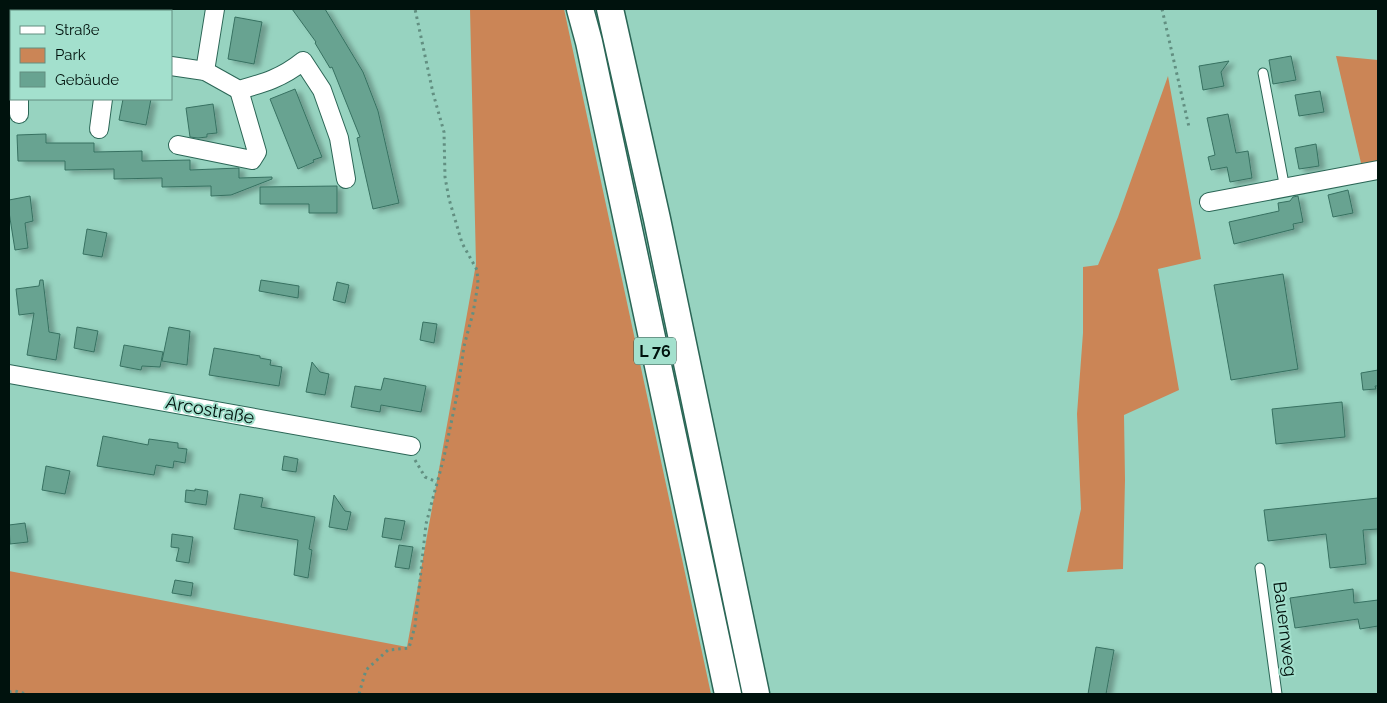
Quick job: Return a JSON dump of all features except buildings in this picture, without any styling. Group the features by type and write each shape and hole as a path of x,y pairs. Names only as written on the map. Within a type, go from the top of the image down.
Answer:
{"main road":[{"name":"L 76","path":"580,9 589,42 728,694"},
{"name":"L 76","path":"610,9 657,219 756,694"}],"street":[{"path":"205,71 215,9"},
{"path":"239,90 274,80 290,72 303,61 322,90 339,138 346,179"},
{"path":"172,66 205,71 239,90 257,152 252,160 178,145"},
{"path":"99,129 104,100"},
{"path":"1209,202 1378,170"},
{"name":"Arcostraße","path":"9,374 411,446"}],"lane":[{"path":"1263,73 1285,188"},
{"name":"Bauernweg","path":"1260,568 1277,694"}],"path":[{"path":"359,694 366,670 388,650 409,648 415,626 426,524 455,404 464,346 478,293 478,275 475,265 462,243 448,199 445,177 444,132 433,94 415,9"},
{"path":"1162,9 1189,126"},
{"path":"411,446 417,465 425,477 437,482"},
{"path":"9,692 15,691 26,694"}],"green space":[{"path":"470,9 564,9 711,694 9,694 9,571 407,647 476,264"},
{"path":"1336,56 1378,60 1378,161 1361,163"},
{"path":"1168,76 1201,259 1158,269 1179,390 1124,415 1123,569 1067,572 1081,509 1077,414 1083,333 1083,267 1098,265 1118,217"}]}
